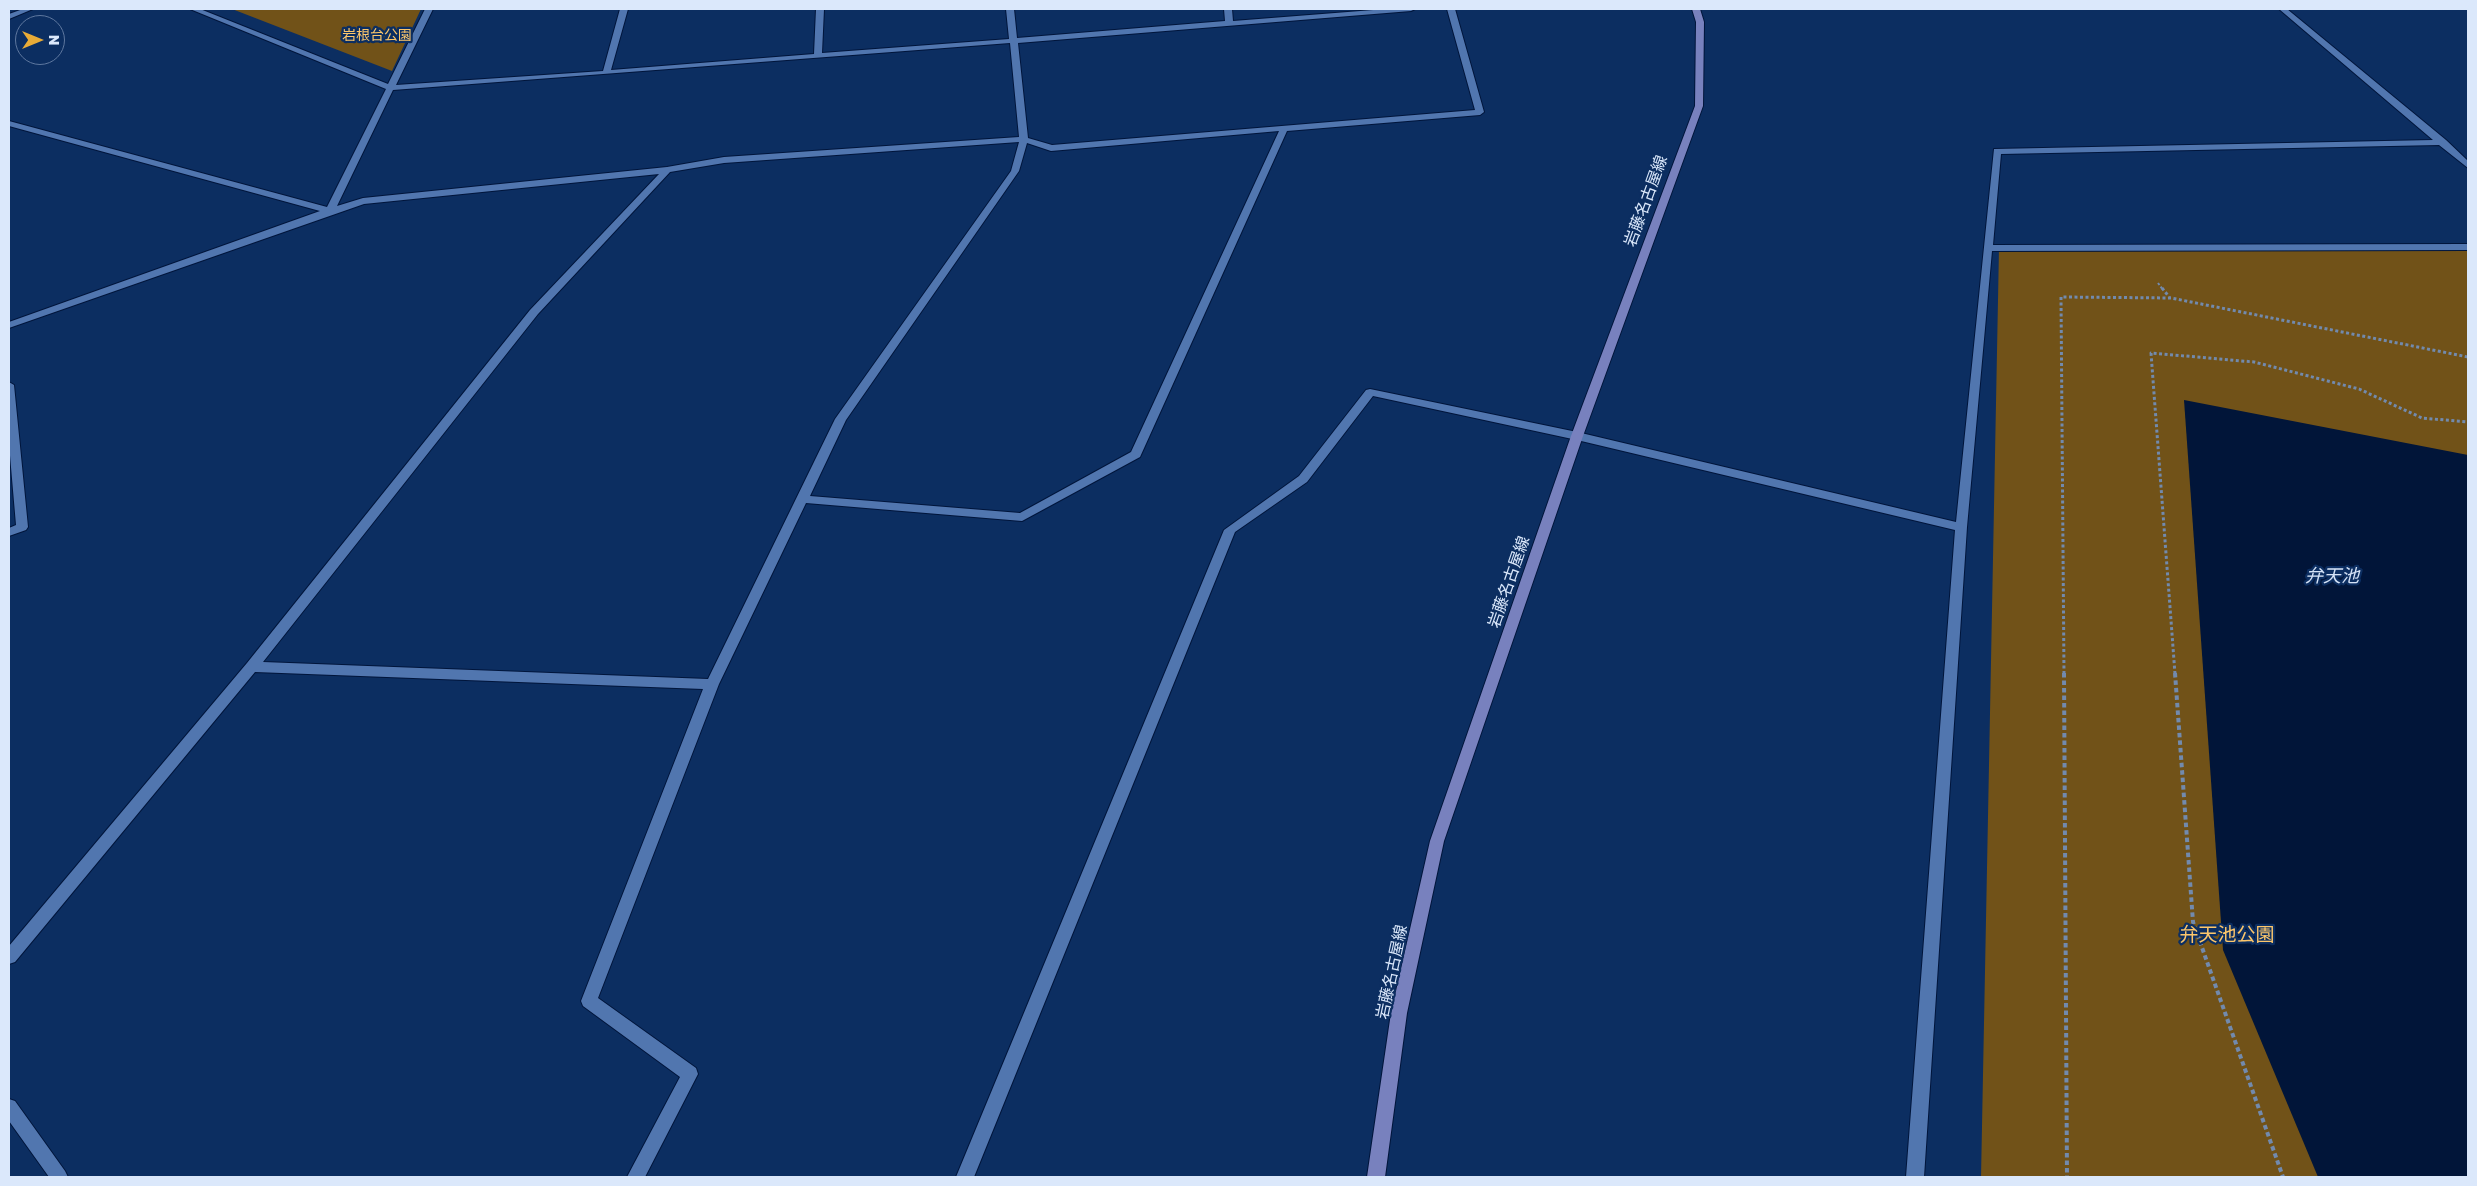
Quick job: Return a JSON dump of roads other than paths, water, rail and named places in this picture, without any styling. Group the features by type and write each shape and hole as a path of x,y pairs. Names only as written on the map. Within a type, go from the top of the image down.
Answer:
{"main road":[{"name":"岩藤名古屋線","path":"1376,1177 1399,1013 1437,841 1577,436 1699,106 1700,22 1696,9"}],"street":[{"path":"9,17 29,9"},
{"path":"194,9 390,88 606,73 1411,9"},
{"path":"330,211 428,9"},
{"path":"606,73 624,9"},
{"path":"818,56 820,9"},
{"path":"636,1177 690,1074 589,1002 712,684 841,419 1015,171 1024,139 1015,41 1010,9"},
{"path":"1228,9 1229,24"},
{"path":"9,324 363,201 667,170 724,160 1024,139 1051,148 1480,112 1451,9"},
{"path":"2283,9 2468,164"},
{"path":"9,123 330,211"},
{"path":"802,499 1022,516 1136,454 1284,129"},
{"path":"1915,1177 1961,527 1997,151 2443,142"},
{"path":"9,957 252,667 534,312 667,170"},
{"path":"1987,248 2468,246"},
{"path":"9,385 22,527 9,532"},
{"path":"965,1177 1230,530 1303,479 1370,392 1577,436 1961,527"},
{"path":"252,667 712,684"},
{"path":"9,1107 59,1177"}],"water":[{"name":"弁天池","path":"2184,400 2468,455 2468,1177 2318,1177 2223,950"}],"park label":[{"name":"岩根台公園","path":"377,36"},
{"name":"弁天池公園","path":"2227,935"}]}
